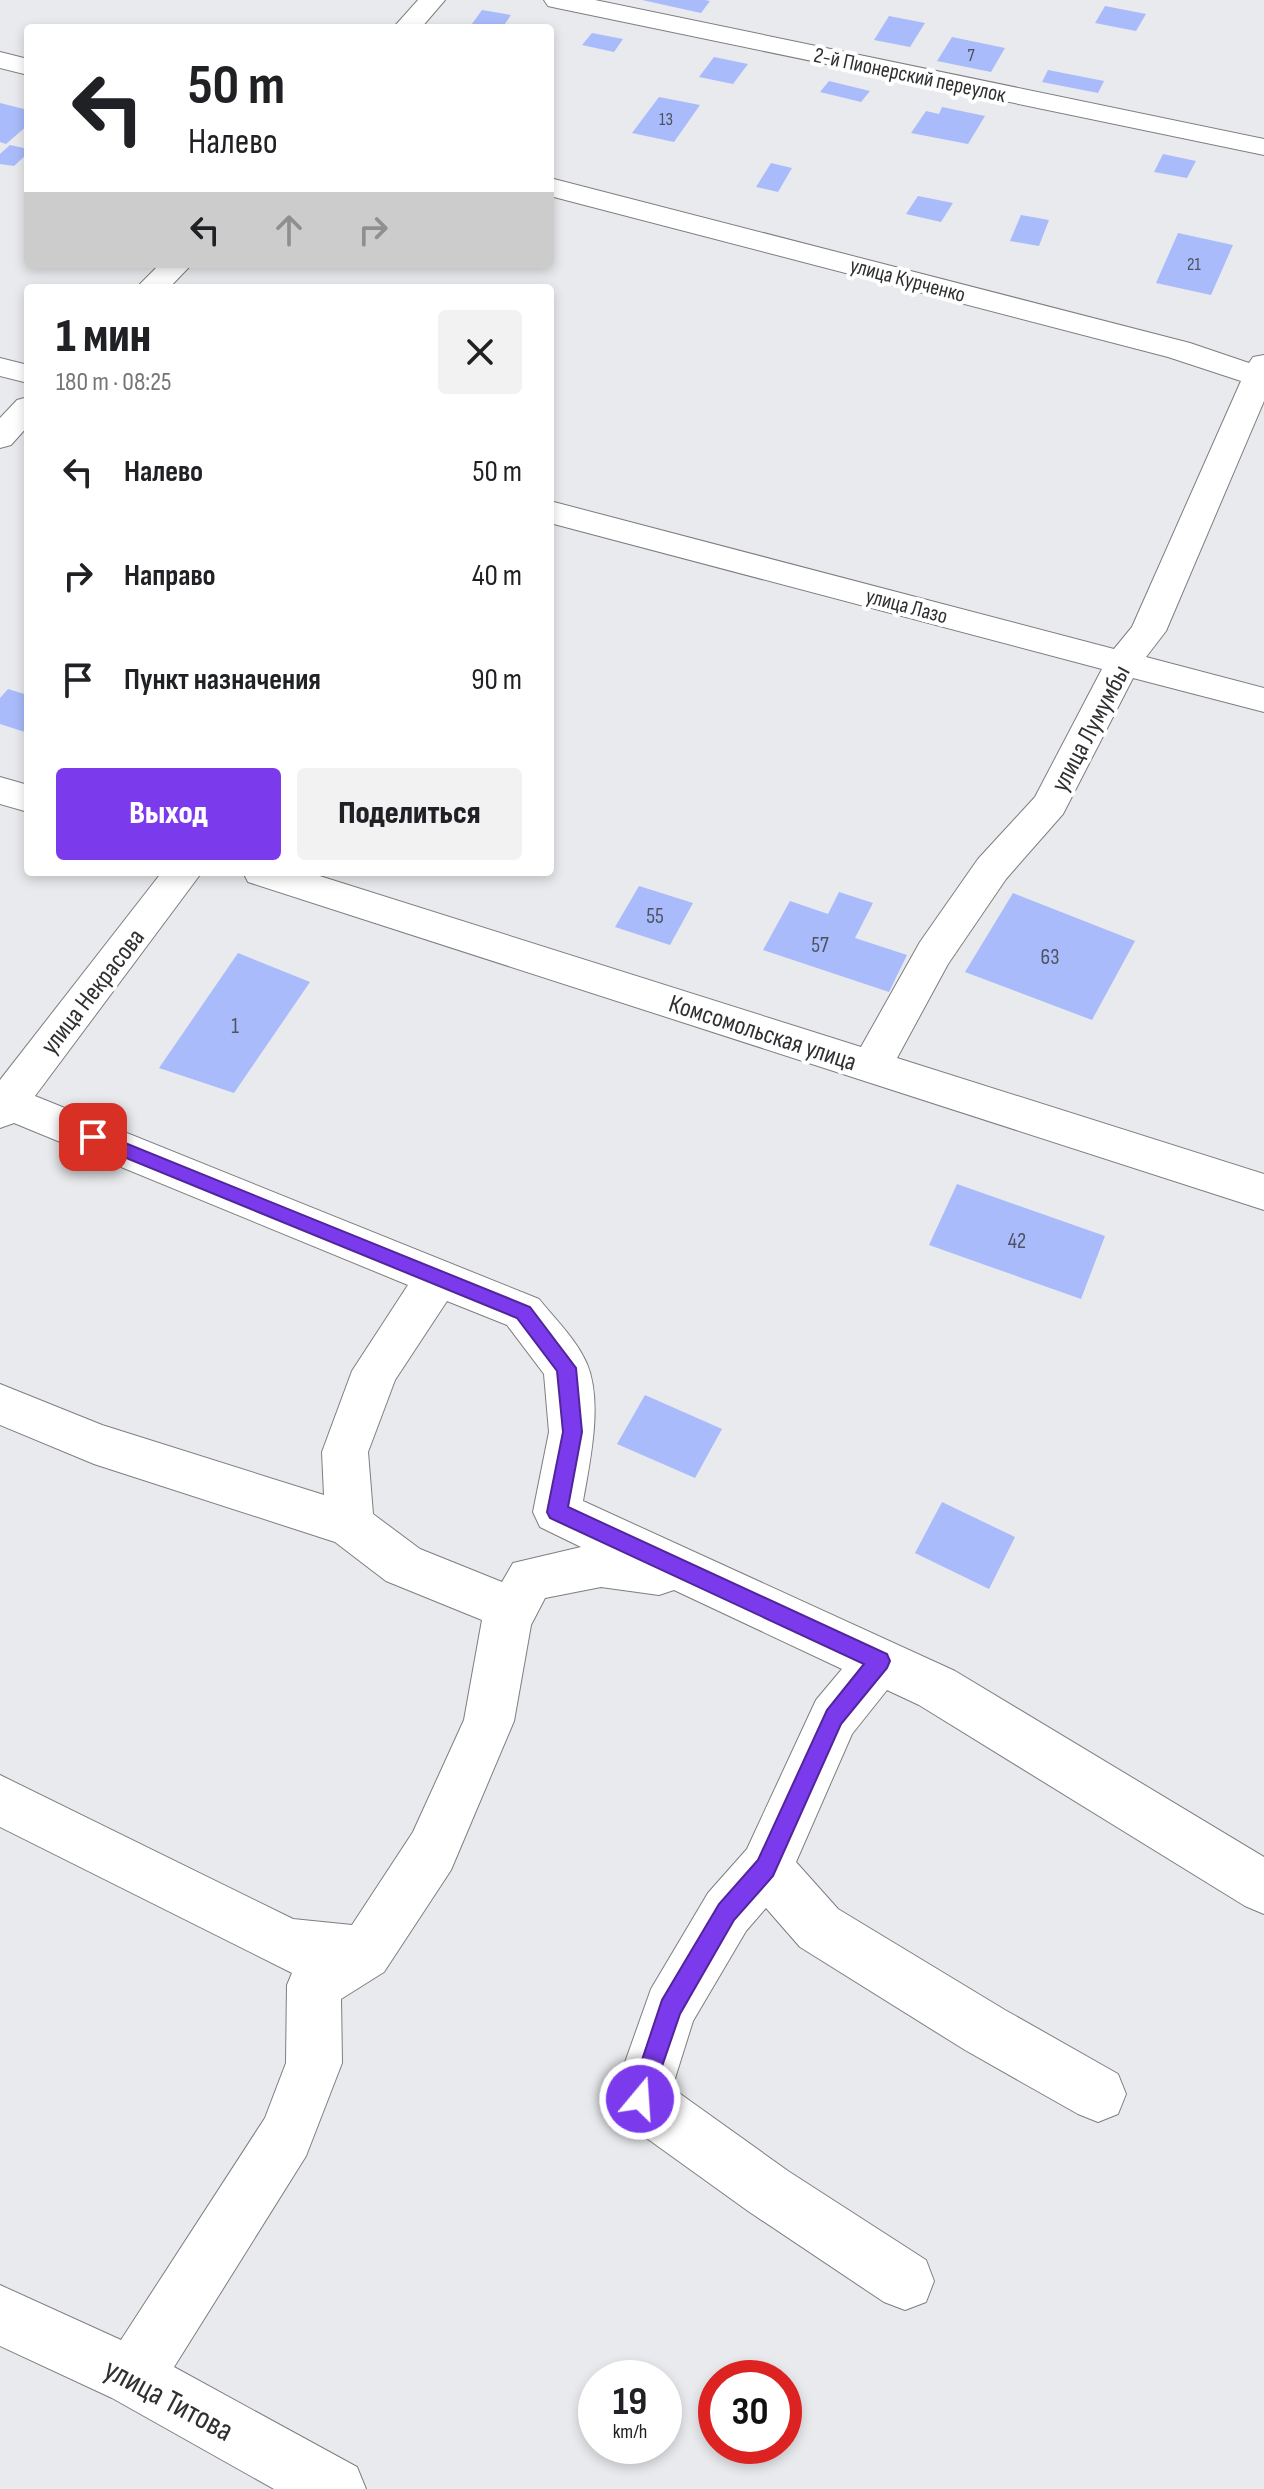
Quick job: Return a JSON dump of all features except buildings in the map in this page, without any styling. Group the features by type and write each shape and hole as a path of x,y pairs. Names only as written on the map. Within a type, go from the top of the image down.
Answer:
{"street":[{"path":"410,24 432,0"},
{"name":"2-й Пионерский переулок","path":"557,0 1264,147"},
{"path":"0,60 24,66"},
{"name":"улица Курченко","path":"554,188 1262,373"},
{"path":"155,284 173,268"},
{"path":"0,367 24,373"},
{"name":"улица Лумумбы","path":"873,1067 886,1036 934,953 992,869 1050,805 1123,662 1148,631 1262,373"},
{"path":"0,438 24,411"},
{"name":"улица Лазо","path":"554,513 1264,700"},
{"path":"0,790 24,798"},
{"name":"улица Некрасова","path":"3,1106 180,876"},
{"name":"Комсомольская улица","path":"275,876 1264,1192"},
{"path":"3,1106 523,1312 566,1368 572,1432 557,1512 937,1688 1264,1887"},
{"path":"350,1525 345,1452 375,1371 438,1278"},
{"path":"0,1404 94,1443 350,1525 403,1565 513,1609"},
{"path":"133,2377 286,2136 314,2063 314,1985 365,1953 432,1851 489,1721 507,1620 530,1579 601,1565 701,1579"},
{"path":"879,1661 834,1717 766,1868 727,1912 670,2008 640,2099 768,2191 905,2281"},
{"path":"0,1800 289,1946 365,1953"},
{"path":"766,1868 819,1928 985,2030 1098,2094"},
{"name":"улица Титова","path":"0,2315 133,2377 335,2489"}],"route":[{"path":"93,1137 523,1312 566,1368 572,1432 557,1512 879,1661 834,1717 766,1868 727,1912 670,2008 640,2099"}]}
